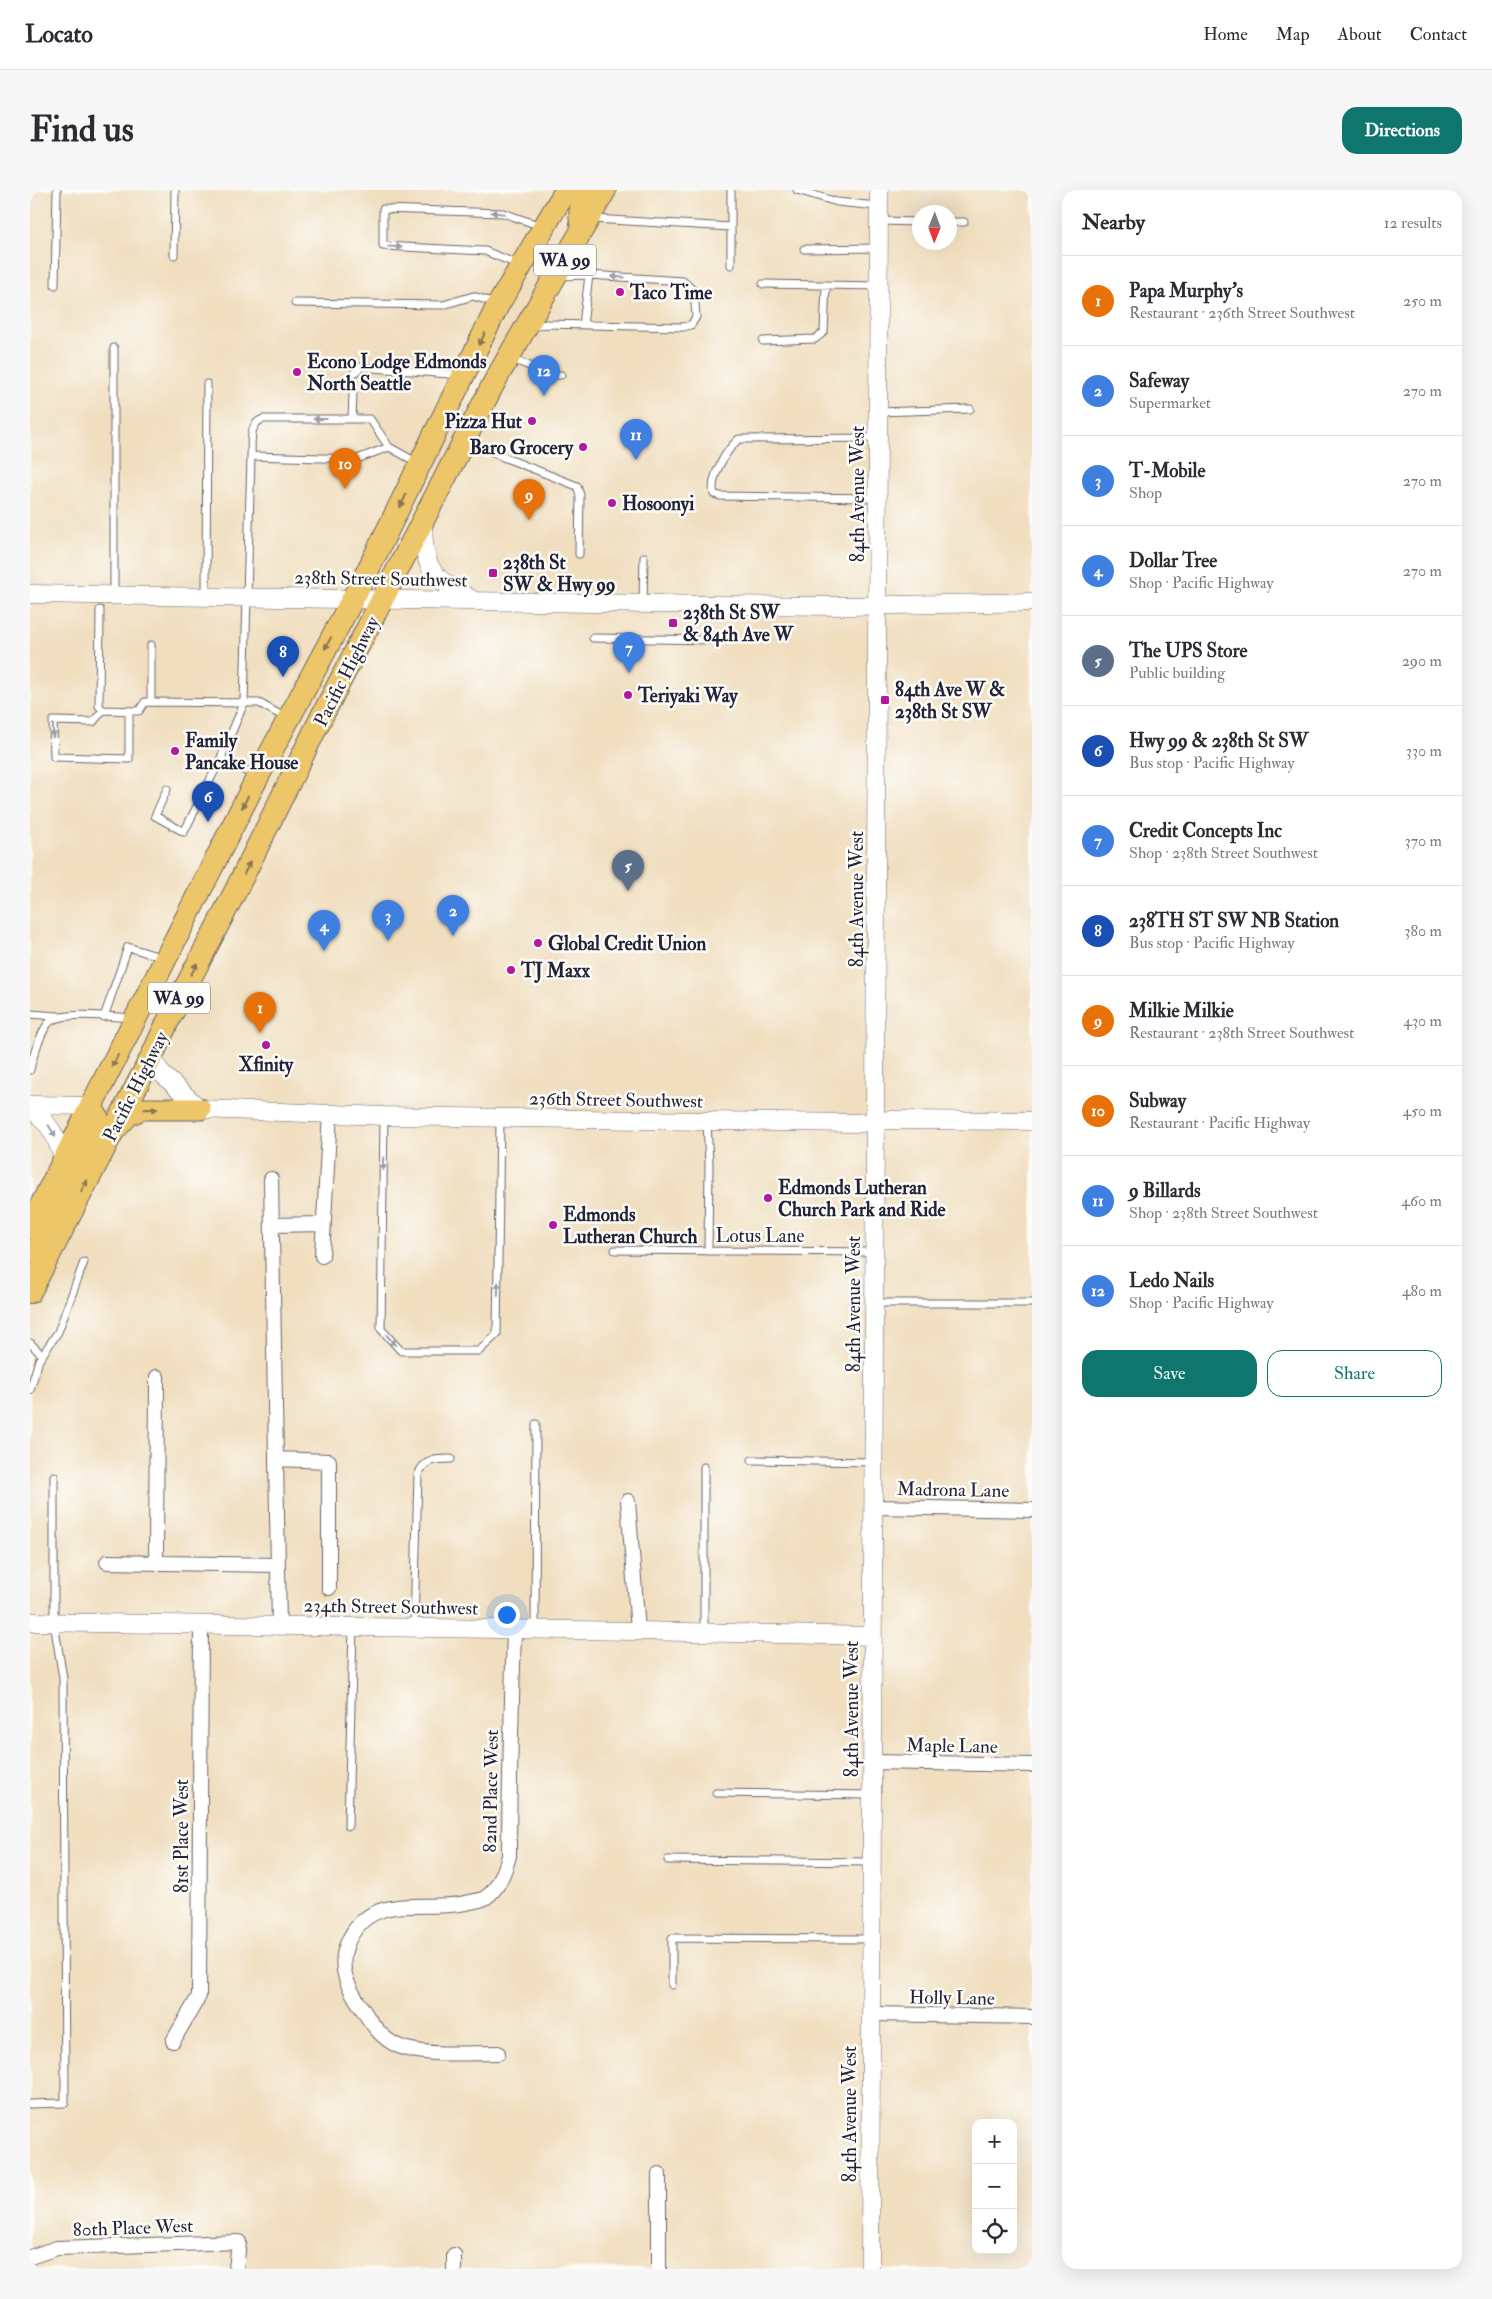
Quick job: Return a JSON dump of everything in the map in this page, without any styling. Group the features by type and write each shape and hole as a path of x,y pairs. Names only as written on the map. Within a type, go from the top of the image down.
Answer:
{"highway":[{"name":"Pacific Highway","path":"30,1227 287,719 352,600 421,465 498,304 566,190"},
{"name":"Pacific Highway","path":"30,1292 466,438 523,330 556,277 584,224 605,190"}],"main road":[{"path":"584,224 578,217 579,207 589,190"},
{"path":"43,1265 39,1245 98,1118 92,1106"},
{"path":"111,1134 128,1115 142,1109 200,1109"}],"street":[{"name":"84th Avenue West","path":"870,2269 879,206"},
{"path":"423,522 423,548 430,569 448,587 475,601"},
{"name":"238th Street Southwest","path":"30,594 352,600 878,605 1032,602"},
{"path":"152,1056 161,1073 200,1109"},
{"path":"30,1107 68,1104 92,1106"},
{"path":"30,1107 43,1118 54,1133 64,1161"},
{"name":"236th Street Southwest","path":"200,1109 384,1116 707,1121 850,1123 1032,1121"},
{"path":"322,1256 330,1113"},
{"path":"271,1179 279,1625"},
{"path":"273,1225 323,1224"},
{"path":"156,1563 157,1377"},
{"path":"276,1459 329,1461 330,1588"},
{"path":"628,1501 638,1631"},
{"name":"Madrona Lane","path":"873,1507 1032,1510"},
{"path":"107,1562 278,1566"},
{"name":"234th Street Southwest","path":"30,1622 872,1636"},
{"name":"81st Place West","path":"173,2041 199,1996 201,1624"},
{"name":"82nd Place West","path":"498,2053 422,2052 394,2045 382,2035 364,2012 349,1989 343,1971 344,1953 353,1930 365,1919 380,1910 399,1906 458,1905 485,1898 505,1871 509,1856 510,1720 513,1693 514,1629"},
{"name":"Maple Lane","path":"872,1762 1032,1765"},
{"name":"Holly Lane","path":"871,2014 1032,2017"},
{"path":"659,2174 659,2269"},
{"name":"80th Place West","path":"30,2257 57,2248 239,2242 236,2269"}],"lane":[{"path":"56,286 57,190"},
{"path":"174,190 174,255"},
{"path":"731,190 731,265"},
{"path":"797,190 836,202 879,206 912,219"},
{"path":"521,266 485,251 383,246 384,209 503,213 544,227"},
{"path":"957,222 964,222"},
{"path":"584,224 731,226"},
{"path":"804,249 879,248"},
{"path":"583,325 589,275"},
{"path":"523,330 545,324 683,327 695,321 694,291 683,281 589,275 556,277"},
{"path":"763,284 879,286"},
{"path":"763,341 815,339 821,336 824,332 826,285"},
{"path":"295,303 443,305 473,296 498,304"},
{"path":"114,348 114,596"},
{"path":"508,358 552,375 561,375"},
{"path":"354,373 361,368 464,375"},
{"path":"206,597 207,384"},
{"path":"352,419 353,393"},
{"path":"879,412 970,409"},
{"path":"167,789 154,816 184,832 221,758 244,703 253,426 257,421 263,419 370,419 389,447 421,465"},
{"path":"466,438 487,450 577,486 580,495 579,554"},
{"path":"878,498 720,496 714,494 712,487 726,453 739,440 879,438"},
{"path":"251,456 357,459 389,447"},
{"path":"643,603 644,557"},
{"path":"100,610 99,706 103,710 139,711 146,702 259,703 287,719"},
{"path":"593,638 714,640"},
{"path":"151,644 151,702"},
{"path":"103,710 93,722 53,721 54,757 129,759 129,711"},
{"path":"221,758 257,778"},
{"path":"104,1017 128,947 166,958"},
{"path":"30,1014 137,1018"},
{"path":"30,1070 42,1033 49,1022 61,1016"},
{"path":"384,1116 381,1329 401,1351 479,1351 497,1334 500,1118"},
{"path":"707,1121 709,1164 708,1251"},
{"name":"Lotus Lane","path":"614,1250 875,1252"},
{"path":"30,1390 42,1354 58,1332 84,1262"},
{"path":"874,1303 1032,1303"},
{"path":"30,1343 42,1354"},
{"path":"535,1629 536,1424"},
{"path":"414,1627 418,1475 421,1468 429,1460 450,1459"},
{"path":"752,1460 873,1462"},
{"path":"704,1467 704,1632"},
{"path":"30,2104 65,2103 63,1678 54,1623 54,1476"},
{"path":"348,1826 353,1626"},
{"path":"716,1793 872,1794"},
{"path":"668,1860 872,1862"},
{"path":"672,1986 672,1938 871,1939"}],"place":[{"name":"Taco Time","path":"620,292"},
{"name":"Econo Lodge Edmonds North Seattle","path":"297,372"},
{"name":"Ledo Nails","path":"544,396"},
{"name":"Pizza Hut","path":"532,421"},
{"name":"Baro Grocery","path":"583,447"},
{"name":"9 Billards","path":"636,460"},
{"name":"Subway","path":"345,489"},
{"name":"Hosoonyi","path":"612,503"},
{"name":"Milkie Milkie","path":"529,520"},
{"name":"238th St SW & Hwy 99","path":"493,573"},
{"name":"238th St SW & 84th Ave W","path":"673,623"},
{"name":"Credit Concepts Inc","path":"629,673"},
{"name":"238TH ST SW NB Station","path":"283,677"},
{"name":"Teriyaki Way","path":"628,695"},
{"name":"84th Ave W & 238th St SW","path":"885,700"},
{"name":"Family Pancake House","path":"175,751"},
{"name":"Hwy 99 & 238th St SW","path":"208,822"},
{"name":"The UPS Store","path":"628,891"},
{"name":"Safeway","path":"453,936"},
{"name":"T-Mobile","path":"388,941"},
{"name":"Global Credit Union","path":"538,943"},
{"name":"Dollar Tree","path":"324,951"},
{"name":"TJ Maxx","path":"511,970"},
{"name":"Papa Murphy's","path":"260,1033"},
{"name":"Xfinity","path":"266,1045"},
{"name":"Edmonds Lutheran Church Park and Ride","path":"768,1198"},
{"name":"Edmonds Lutheran Church","path":"553,1225"}]}
